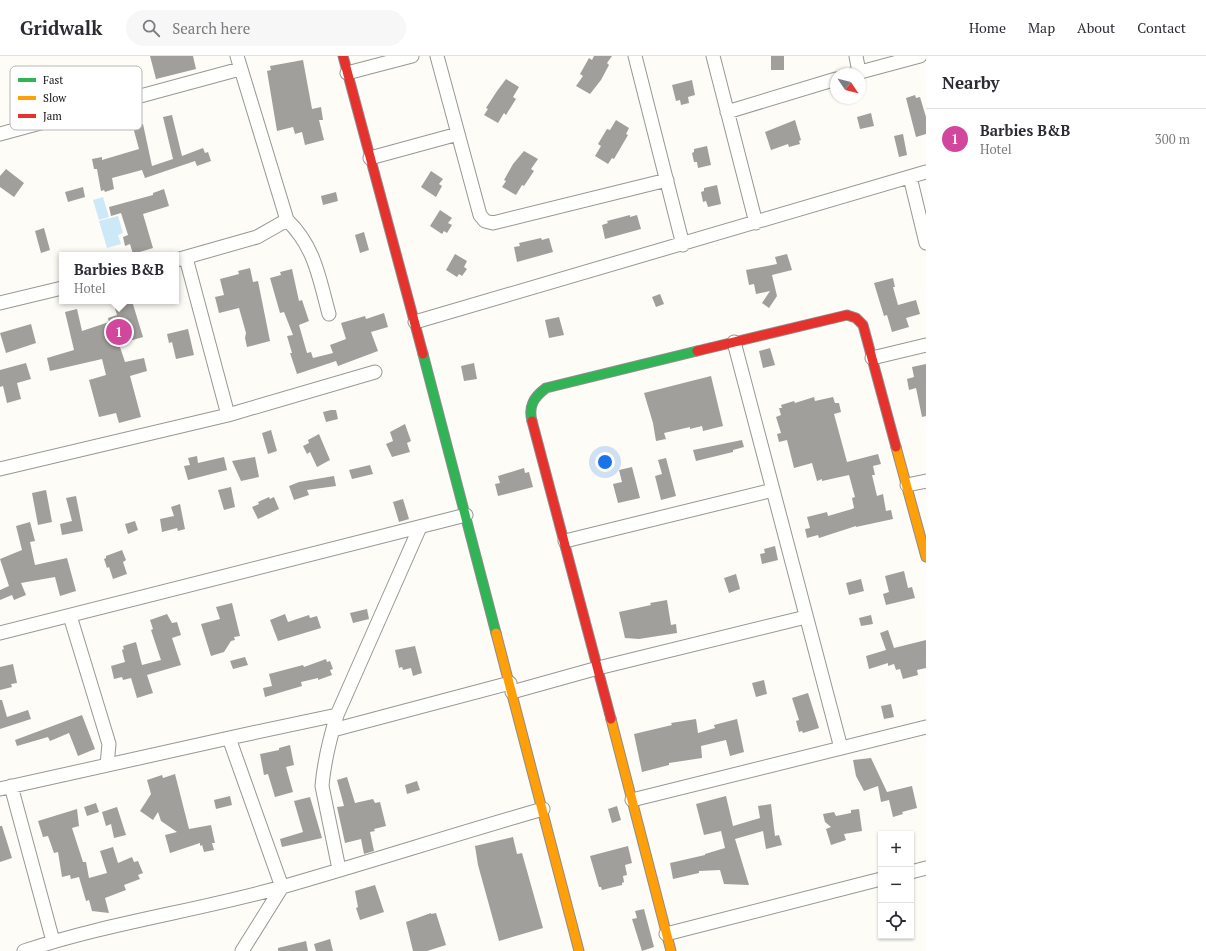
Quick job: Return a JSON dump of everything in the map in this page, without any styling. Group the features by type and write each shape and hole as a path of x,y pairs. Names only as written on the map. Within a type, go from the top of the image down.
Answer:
{"street":[{"path":"343,56 415,322 579,951"},
{"path":"347,73 412,56"},
{"path":"437,56 480,215 489,223 493,224 667,180"},
{"path":"635,56 683,245"},
{"path":"714,56 756,223"},
{"path":"856,56 856,68"},
{"path":"866,70 920,56"},
{"path":"142,91 238,62 288,220 304,237 311,250 329,314"},
{"path":"727,112 830,81"},
{"path":"0,134 13,130"},
{"path":"370,158 458,134"},
{"path":"415,322 683,245 926,172"},
{"path":"910,177 926,243"},
{"path":"228,415 181,259 257,237 288,220"},
{"path":"0,303 59,289"},
{"path":"671,951 565,540 530,413 531,405 534,399 546,388 847,315 857,318 863,325 926,557"},
{"path":"734,342 840,748"},
{"path":"872,358 926,345"},
{"path":"0,468 228,415 375,372"},
{"path":"907,485 926,481"},
{"path":"565,540 773,490"},
{"path":"0,633 466,516"},
{"path":"339,869 322,786 323,774 333,730 420,527"},
{"path":"70,616 109,744 108,765"},
{"path":"333,730 511,687 598,668 806,617"},
{"path":"53,941 6,788 229,738 338,716"},
{"path":"632,800 926,727"},
{"path":"229,738 282,887"},
{"path":"109,744 128,760"},
{"path":"24,951 53,941 174,914 282,887 543,809"},
{"path":"914,871 926,868"},
{"path":"666,934 878,880"},
{"path":"242,951 282,887"}],"water":[{"path":"103,197 109,217 99,220 93,200"},
{"path":"118,216 123,233 118,235 121,244 107,248 99,221"}],"building":[{"path":"150,56 193,56 196,69 156,79"},
{"path":"594,56 612,56 607,63 609,65 601,80 590,94 576,86 583,76 580,74 589,58 592,60"},
{"path":"771,56 784,56 784,70 771,70"},
{"path":"303,60 312,109 321,107 323,120 319,120 324,140 305,145 302,132 295,134 293,127 277,131 267,71 271,70 270,66"},
{"path":"506,79 519,87 513,97 516,99 506,115 504,113 498,123 484,115 488,109 486,108"},
{"path":"692,80 695,95 688,97 689,103 681,105 680,100 676,101 672,85"},
{"path":"915,95 916,98 920,97 926,117 926,134 916,137 906,98"},
{"path":"871,113 874,126 860,129 857,117"},
{"path":"172,115 182,156 203,148 205,153 208,152 211,161 197,166 195,161 145,178 142,170 112,178 114,189 105,192 104,190 101,191 97,169 94,169 92,159 102,157 102,160 139,149 134,130 142,130 142,124 152,166 173,159 163,117"},
{"path":"616,120 629,128 626,134 628,135 614,159 612,158 608,164 595,156 601,146 598,144 607,129 610,130"},
{"path":"795,120 801,140 799,141 800,144 789,147 788,144 771,150 765,132"},
{"path":"903,134 907,155 899,157 894,136"},
{"path":"707,146 711,165 698,168 697,162 694,162 692,153 694,152 694,149"},
{"path":"524,151 538,159 531,169 534,171 516,195 502,187 506,181 504,180 513,164"},
{"path":"6,169 24,183 14,197 0,187 0,176"},
{"path":"431,171 443,179 439,184 442,186 436,197 421,187"},
{"path":"717,185 721,204 708,207 706,201 703,202 701,192 704,191 704,188"},
{"path":"83,187 85,197 68,202 65,192"},
{"path":"164,189 169,206 143,214 153,248 140,252 132,252 130,244 125,246 123,237 128,235 121,213 111,216 109,207 153,195 153,193"},
{"path":"336,192 338,201 323,205 321,196"},
{"path":"440,210 452,218 448,223 452,225 447,233 444,231 442,234 430,226"},
{"path":"630,215 630,217 637,215 641,229 605,239 602,225 608,223 607,221"},
{"path":"44,228 50,250 41,253 35,231"},
{"path":"364,232 369,250 360,253 355,235"},
{"path":"541,238 542,240 549,238 553,252 517,262 514,247 520,246 519,243"},
{"path":"455,254 467,261 464,267 467,269 462,276 459,274 457,277 446,270"},
{"path":"787,254 792,270 772,275 777,296 769,308 762,303 770,291 756,294 754,284 749,285 746,270 777,264 775,257"},
{"path":"250,268 253,282 258,281 270,341 247,347 245,338 246,333 239,308 219,313 215,297 224,295 220,279 239,274 238,271"},
{"path":"292,269 299,301 302,300 309,321 299,325 307,353 311,352 313,358 333,353 330,345 346,339 341,323 365,316 366,319 384,313 388,327 371,332 378,351 338,366 336,361 297,374 290,353 292,353 287,336 293,335 284,312 280,313 270,278 281,275 280,272"},
{"path":"893,278 895,287 893,287 898,305 916,300 920,314 906,318 909,327 892,332 887,315 884,316 874,283"},
{"path":"660,294 664,304 656,307 652,297"},
{"path":"133,304 143,337 119,344 125,362 144,358 147,371 130,376 141,417 119,423 116,413 99,417 89,380 106,375 102,359 50,371 47,358 74,350 65,312 77,309 82,331 109,322 108,318 117,315 114,305"},
{"path":"559,317 564,335 549,338 545,320"},
{"path":"31,324 36,343 6,353 0,333"},
{"path":"188,329 194,355 176,359 172,342 169,343 167,334"},
{"path":"770,348 775,365 763,368 759,351"},
{"path":"26,363 31,379 17,383 21,399 7,403 3,386 0,387 0,370"},
{"path":"474,363 477,379 464,381 461,366"},
{"path":"926,364 926,416 922,417 916,388 909,390 907,379 914,377 912,367"},
{"path":"711,376 723,426 703,431 702,426 690,429 690,427 664,433 666,439 656,441 653,423 644,393"},
{"path":"814,397 815,401 833,397 835,403 839,403 841,412 834,414 847,462 878,454 881,464 873,466 875,475 872,475 877,496 883,494 886,511 891,510 893,519 856,526 819,538 818,535 807,538 805,529 810,528 807,517 827,512 828,516 852,509 854,508 852,498 855,497 849,475 817,481 812,463 794,468 787,440 779,442 777,434 781,433 776,417 781,415 779,408 782,408 781,405 794,401 795,403"},
{"path":"336,410 338,419 326,422 323,412"},
{"path":"405,424 411,441 407,443 410,452 392,457 386,444 393,441 390,432"},
{"path":"271,430 277,451 268,454 262,433"},
{"path":"319,434 330,460 317,467 310,452 307,454 303,446 309,443 308,440"},
{"path":"742,440 744,447 733,450 733,452 696,461 693,450"},
{"path":"197,456 198,463 224,457 227,470 188,480 184,466 190,465 188,458"},
{"path":"255,457 259,477 241,481 232,461"},
{"path":"666,458 676,496 661,500 655,476 662,474 658,460"},
{"path":"370,465 373,474 352,479 349,470"},
{"path":"632,467 640,498 618,503 613,484 622,482 619,470"},
{"path":"524,468 525,473 529,472 533,487 498,496 495,484 500,483 498,476"},
{"path":"334,476 336,486 307,490 309,495 294,500 289,486 299,482"},
{"path":"231,487 235,507 224,510 218,490"},
{"path":"46,490 52,522 38,525 32,493"},
{"path":"76,496 83,531 62,535 60,524 72,521 66,498"},
{"path":"269,497 270,499 274,497 279,509 258,519 252,507 259,504 258,502"},
{"path":"403,499 409,519 399,522 393,502"},
{"path":"180,504 185,529 178,531 177,528 162,532 160,519 174,516 171,507"},
{"path":"135,521 138,530 128,534 125,524"},
{"path":"30,522 35,541 30,542 35,565 67,558 76,591 60,596 55,577 21,583 26,595 14,600 12,595 0,600 0,590 9,586 0,559 22,550 16,526"},
{"path":"775,546 778,560 762,564 760,554 765,553 764,549"},
{"path":"122,550 126,560 123,562 127,574 113,579 109,567 107,568 104,559 106,556"},
{"path":"904,571 908,588 912,587 915,598 886,605 883,594 889,592 885,576"},
{"path":"736,574 740,589 729,593 724,578"},
{"path":"861,579 864,591 849,595 846,583"},
{"path":"667,600 671,625 676,624 677,633 639,639 625,638 619,612 651,605 650,603"},
{"path":"232,603 240,636 234,637 235,640 231,641 224,652 211,656 201,624 220,619 216,607"},
{"path":"367,609 369,619 353,623 350,613"},
{"path":"167,614 172,623 177,622 181,635 172,638 181,665 147,675 153,693 137,698 131,678 123,680 122,677 114,679 111,666 125,662 122,650 124,649 123,646 136,642 142,665 161,660 151,630 153,629 150,620"},
{"path":"285,614 288,622 309,615 310,618 317,616 321,628 278,641 270,620"},
{"path":"871,615 873,624 861,626 859,618"},
{"path":"888,630 894,648 926,640 926,668 917,670 918,675 903,679 900,669 896,670 894,664 888,666 888,663 869,669 866,656 886,650 880,633"},
{"path":"415,646 422,673 413,676 411,668 403,670 402,667 399,668 395,650"},
{"path":"245,657 248,665 233,669 230,661"},
{"path":"326,659 327,662 330,661 333,669 330,670 332,675 318,680 318,678 301,682 302,686 265,697 263,688 272,686 269,674 303,665 304,667"},
{"path":"13,664 17,683 11,684 12,687 0,690 0,667"},
{"path":"764,680 767,694 756,697 752,683"},
{"path":"808,693 819,728 803,733 802,731 799,732 796,721 799,720 792,698"},
{"path":"0,700 2,700 7,717 28,710 31,719 0,729"},
{"path":"891,704 894,717 884,719 881,706"},
{"path":"82,715 95,749 78,756 69,733 50,741 48,737 17,746 15,740"},
{"path":"696,719 698,733 715,728 714,725 737,719 744,752 730,756 726,740 701,746 702,758 669,763 669,765 642,772 634,734 672,725 671,723"},
{"path":"290,745 294,765 286,767 293,792 275,797 268,774 264,775 260,754 279,750 279,748"},
{"path":"871,758 887,792 912,786 917,808 902,812 903,814 893,817 889,800 881,802 878,786 864,791 856,776 853,760"},
{"path":"175,774 189,829 211,825 215,843 212,843 214,850 204,852 202,845 200,846 200,843 170,853 165,835 177,832 161,821 158,812 153,820 140,811 151,794 147,780 162,775 163,778"},
{"path":"347,777 355,803 373,799 375,803 380,802 386,826 374,829 375,831 370,832 374,851 364,854 361,839 345,843 337,807 344,806 337,780"},
{"path":"417,781 420,790 407,794 405,785"},
{"path":"230,796 232,805 216,809 214,800"},
{"path":"726,796 733,826 760,818 758,806 771,804 775,836 779,835 782,845 766,849 763,831 735,839 749,885 724,884 720,870 699,871 699,873 673,879 670,863 705,855 725,848 721,831 704,835 696,804"},
{"path":"310,797 322,838 282,847 280,839 303,832 294,801"},
{"path":"96,803 99,812 87,816 84,807"},
{"path":"617,806 621,820 612,823 608,809"},
{"path":"117,807 126,835 114,838 111,824 106,826 102,812"},
{"path":"77,809 79,826 72,828 83,862 86,862 89,878 107,873 100,851 113,847 118,863 132,857 134,862 138,861 143,873 138,875 140,879 124,885 126,890 105,898 109,913 92,911 89,900 86,901 79,877 71,879 70,875 62,877 58,852 54,853 48,836 43,837 38,821"},
{"path":"859,809 862,831 844,834 846,840 831,845 826,829 831,827 825,822 823,814 834,812 836,816 851,813 851,810"},
{"path":"0,826 2,826 12,858 0,862"},
{"path":"513,837 517,854 522,853 543,928 499,941 478,865 475,846"},
{"path":"628,846 632,863 625,865 627,875 623,876 624,882 622,885 602,890 601,887 599,887 590,856"},
{"path":"375,885 384,912 360,920 356,908 358,907 355,891"},
{"path":"644,909 654,947 642,951 632,919 637,918 635,911"},
{"path":"431,913 436,913 446,945 427,951 413,951 406,922"},
{"path":"330,939 333,951 316,951 314,944"},
{"path":"306,941 308,951 278,951 278,948"}],"traffic: fast":[{"path":"532,421 531,411 533,402 535,398 546,388 697,351"},
{"path":"423,354 496,633"}],"traffic: slow":[{"path":"896,447 926,557"},
{"path":"496,633 579,951"},
{"path":"611,719 671,951"}],"traffic: jam":[{"path":"343,56 423,354"},
{"path":"697,351 847,315 856,318 863,325 896,447"},
{"path":"532,421 611,719"}],"place":[{"name":"Barbies B&B","path":"119,332"}]}
